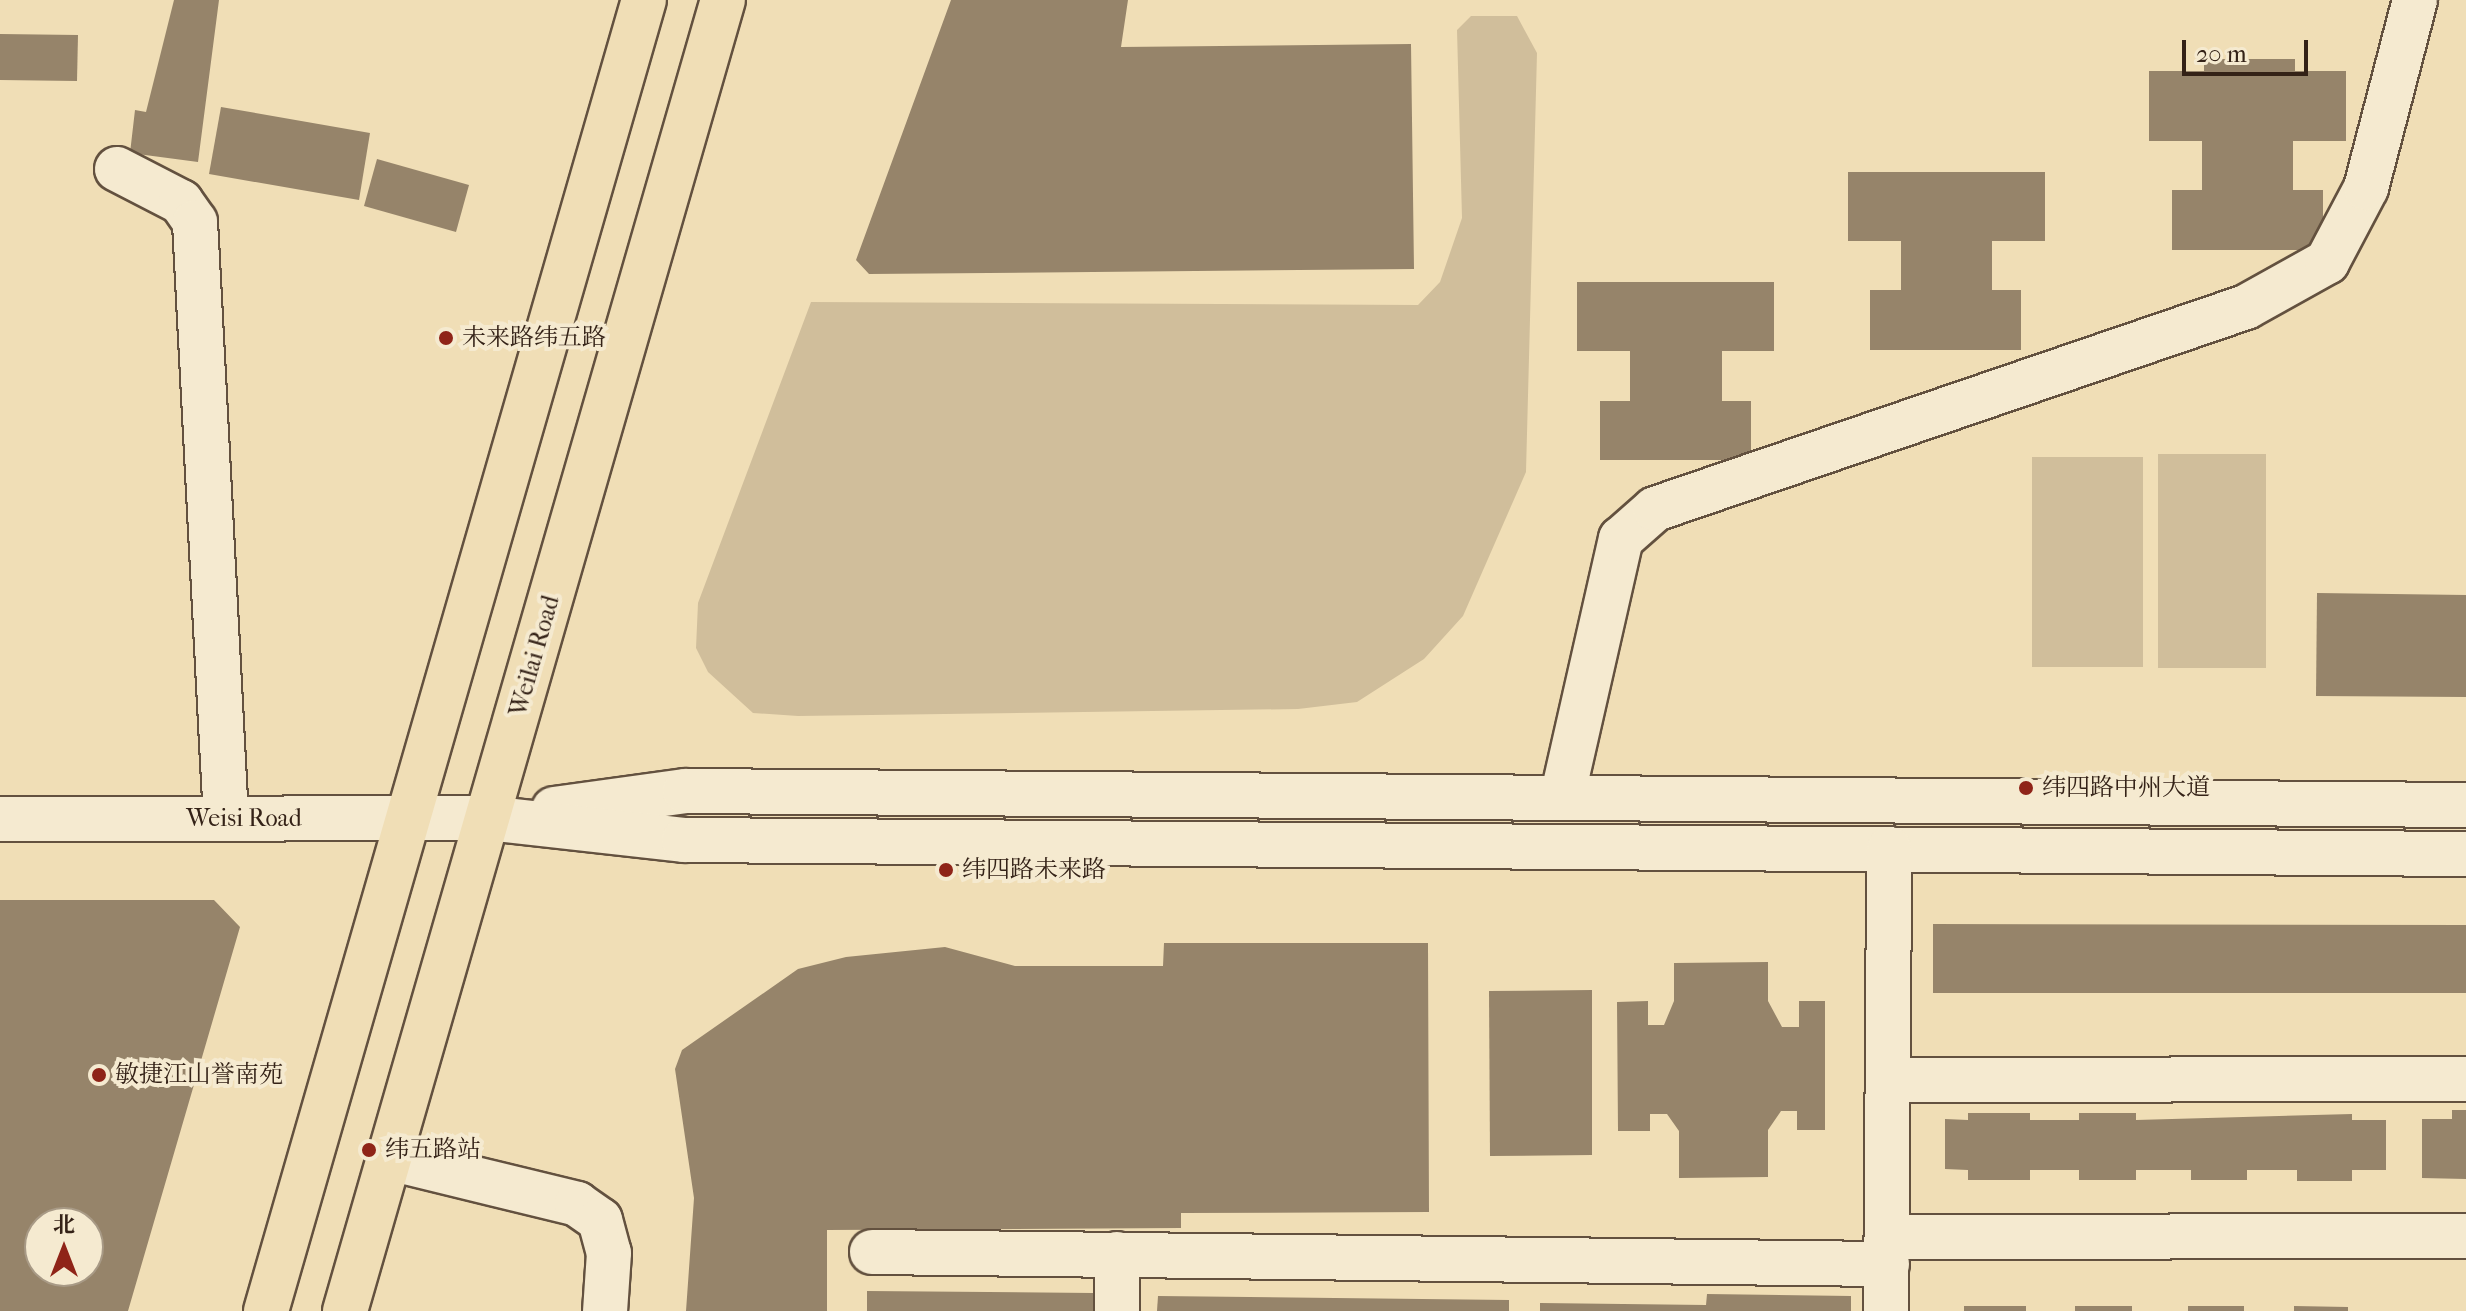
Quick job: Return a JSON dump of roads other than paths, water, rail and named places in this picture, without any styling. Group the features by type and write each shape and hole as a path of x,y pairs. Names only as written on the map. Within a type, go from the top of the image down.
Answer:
{"main road":[{"path":"266,1311 644,0"},
{"name":"Weilai Road","path":"345,1311 723,0"}],"street":[{"path":"1562,798 1621,539 1655,509 2246,307 2327,262 2366,188 2415,0"},
{"path":"117,169 181,202 195,222 226,819"},
{"path":"488,818 685,791 2466,805"},
{"name":"Weisi Road","path":"0,819 488,818"},
{"path":"488,818 684,840 2466,854"},
{"path":"1886,1311 1889,849"},
{"path":"1888,1080 2466,1079"},
{"path":"389,1158 577,1204 589,1212 600,1220 609,1253 605,1311"},
{"path":"872,1252 1117,1254 1887,1250 2466,1236"},
{"path":"1117,1254 1117,1311"}],"place":[{"name":"未来路纬五路","path":"446,338"},
{"name":"纬四路中州大道","path":"2026,788"},
{"name":"纬四路未来路","path":"946,870"},
{"name":"敏捷江山誉南苑","path":"99,1075"},
{"name":"纬五路站","path":"369,1150"}]}
